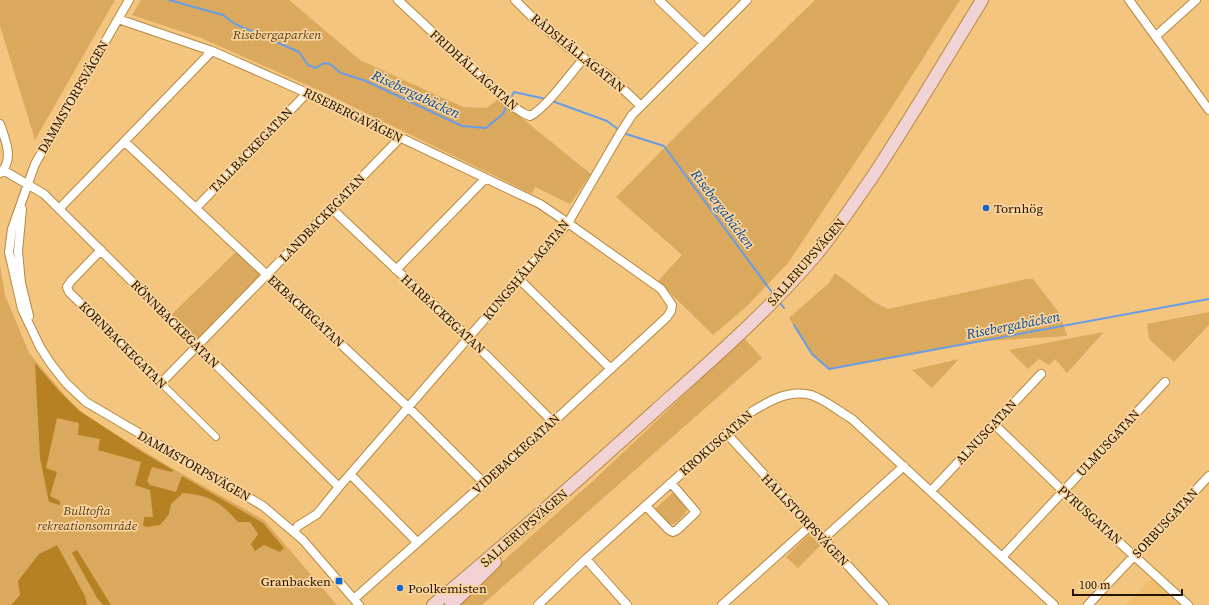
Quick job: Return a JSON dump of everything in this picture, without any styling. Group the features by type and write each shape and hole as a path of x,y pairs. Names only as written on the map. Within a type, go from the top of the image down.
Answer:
{"main road":[{"name":"SALLERUPSVÄGEN","path":"433,605 578,481 759,316 816,255 847,214 920,103 982,0"},
{"name":"SALLERUPSVÄGEN","path":"451,605 578,481"}],"street":[{"name":"DAMMSTORPSVÄGEN","path":"129,0 34,164 23,196 18,251 21,283 32,329 40,347 51,364 66,383 86,402 263,506 303,540 356,602"},
{"name":"FRIDHÄLLAGATAN","path":"398,0 512,106 530,116 537,113 584,58"},
{"name":"RÅDSHÄLLAGATAN","path":"515,0 534,19 569,48 608,75 641,106"},
{"path":"659,0 704,43"},
{"name":"KUNGSHÄLLAGATAN","path":"294,532 298,526 318,514 339,486 568,223 618,137 641,106 747,0"},
{"path":"1129,0 1209,110"},
{"path":"1156,36 1196,0"},
{"name":"RISEBERGAVÄGEN","path":"118,19 212,51 307,93 540,204 661,289 672,305"},
{"path":"59,208 125,142 212,51"},
{"name":"TALLBACKEGATAN","path":"196,208 307,93"},
{"name":"RÖNNBACKEGATAN","path":"0,124 9,152 2,171 44,194 59,208 339,486"},
{"name":"LANDBACKEGATAN","path":"161,383 400,138"},
{"name":"EKBACKEGATAN","path":"125,142 408,407 484,483"},
{"path":"396,270 485,179"},
{"name":"HARBACKEGATAN","path":"332,208 469,338 553,422"},
{"name":"KORNBACKEGATAN","path":"101,250 71,281 67,287 69,292 216,437"},
{"path":"519,279 611,369"},
{"name":"VIDEBACKEGATAN","path":"356,602 417,542 553,422 667,317 671,311 672,305"},
{"name":"ALNUSGATAN","path":"931,491 1041,374"},
{"name":"ULMUSGATAN","path":"1002,557 1165,382"},
{"name":"KROKUSGATAN","path":"538,605 586,559 748,414 764,404 783,396 803,394 813,396 852,419 1002,557 1049,604"},
{"name":"PYRUSGATAN","path":"994,424 1064,491 1188,605"},
{"name":"HALLSTORPSVÄGEN","path":"727,434 884,605"},
{"path":"823,539 904,466"},
{"path":"350,474 417,542"},
{"name":"SORBUSGATAN","path":"1088,605 1209,476"},
{"path":"646,506 669,530 674,532 677,530 696,512 672,483"},
{"path":"722,605 810,526"},
{"path":"586,559 627,605"}],"shaded area":[{"path":"35,363 60,392 80,411 142,452 173,470 172,472 152,467 147,481 150,485 176,492 182,476 263,523 284,548 280,552 264,545 255,551 251,544 258,534 250,522 238,522 226,509 214,501 192,494 183,493 171,504 169,514 160,525 147,527 143,525 144,517 153,517 150,490 135,485 141,462 98,450 100,439 78,435 79,423 57,418 46,468 57,472 50,496 60,501 60,505 49,502 40,458"},
{"path":"57,545 85,596 87,605 11,605 20,595 18,581 39,554"},
{"path":"77,550 111,605 103,605 97,598 72,553"},
{"path":"1152,578 1181,605 1126,605"}],"green space":[{"path":"0,0 115,0 35,140 0,26"},
{"name":"Risebergaparken","path":"141,0 289,0 360,60 463,107 487,108 498,99 591,174 570,204 535,187 532,194 325,93 201,38 132,15"},
{"path":"815,0 960,0 890,110 788,263 746,307 713,335 658,281 682,255 616,197 691,121"},
{"path":"237,251 261,275 198,340 172,314"},
{"name":"Bulltofta rekreationsområde","path":"0,266 5,295 29,353 79,412 170,467 264,520 337,605 0,605"},
{"path":"835,273 874,302 888,309 1027,279 1033,279 1060,314 1067,336 984,341 829,369 812,354 789,318 829,283"},
{"path":"1209,312 1209,325 1174,362 1149,339 1147,324"},
{"path":"1104,332 1067,373 1055,359 1049,365 1039,359 1028,369 1009,350"},
{"path":"744,338 762,358 482,605 457,605 491,572 593,481"},
{"path":"959,359 932,388 912,370"},
{"path":"674,492 684,502 687,511 677,522 668,524 655,509"},
{"path":"809,534 821,545 798,568 786,557"}],"waterway":[{"name":"Risebergabäcken","path":"169,0 223,15 235,24 299,52 308,65 316,68 324,63 330,64 341,73 366,81 462,126 486,128 503,114 507,105"},
{"name":"Risebergabäcken","path":"509,101 514,92 546,99"},
{"name":"Risebergabäcken","path":"552,101 607,121 619,130"},
{"name":"Risebergabäcken","path":"623,133 664,146 774,295"},
{"name":"Risebergabäcken","path":"794,325 812,354 829,369 1209,299"},
{"name":"Risebergabäcken","path":"779,301 784,308"}],"place":[{"name":"Tornhög","path":"986,208"},
{"name":"Granbacken","path":"339,581"},
{"name":"Poolkemisten","path":"400,588"}]}
